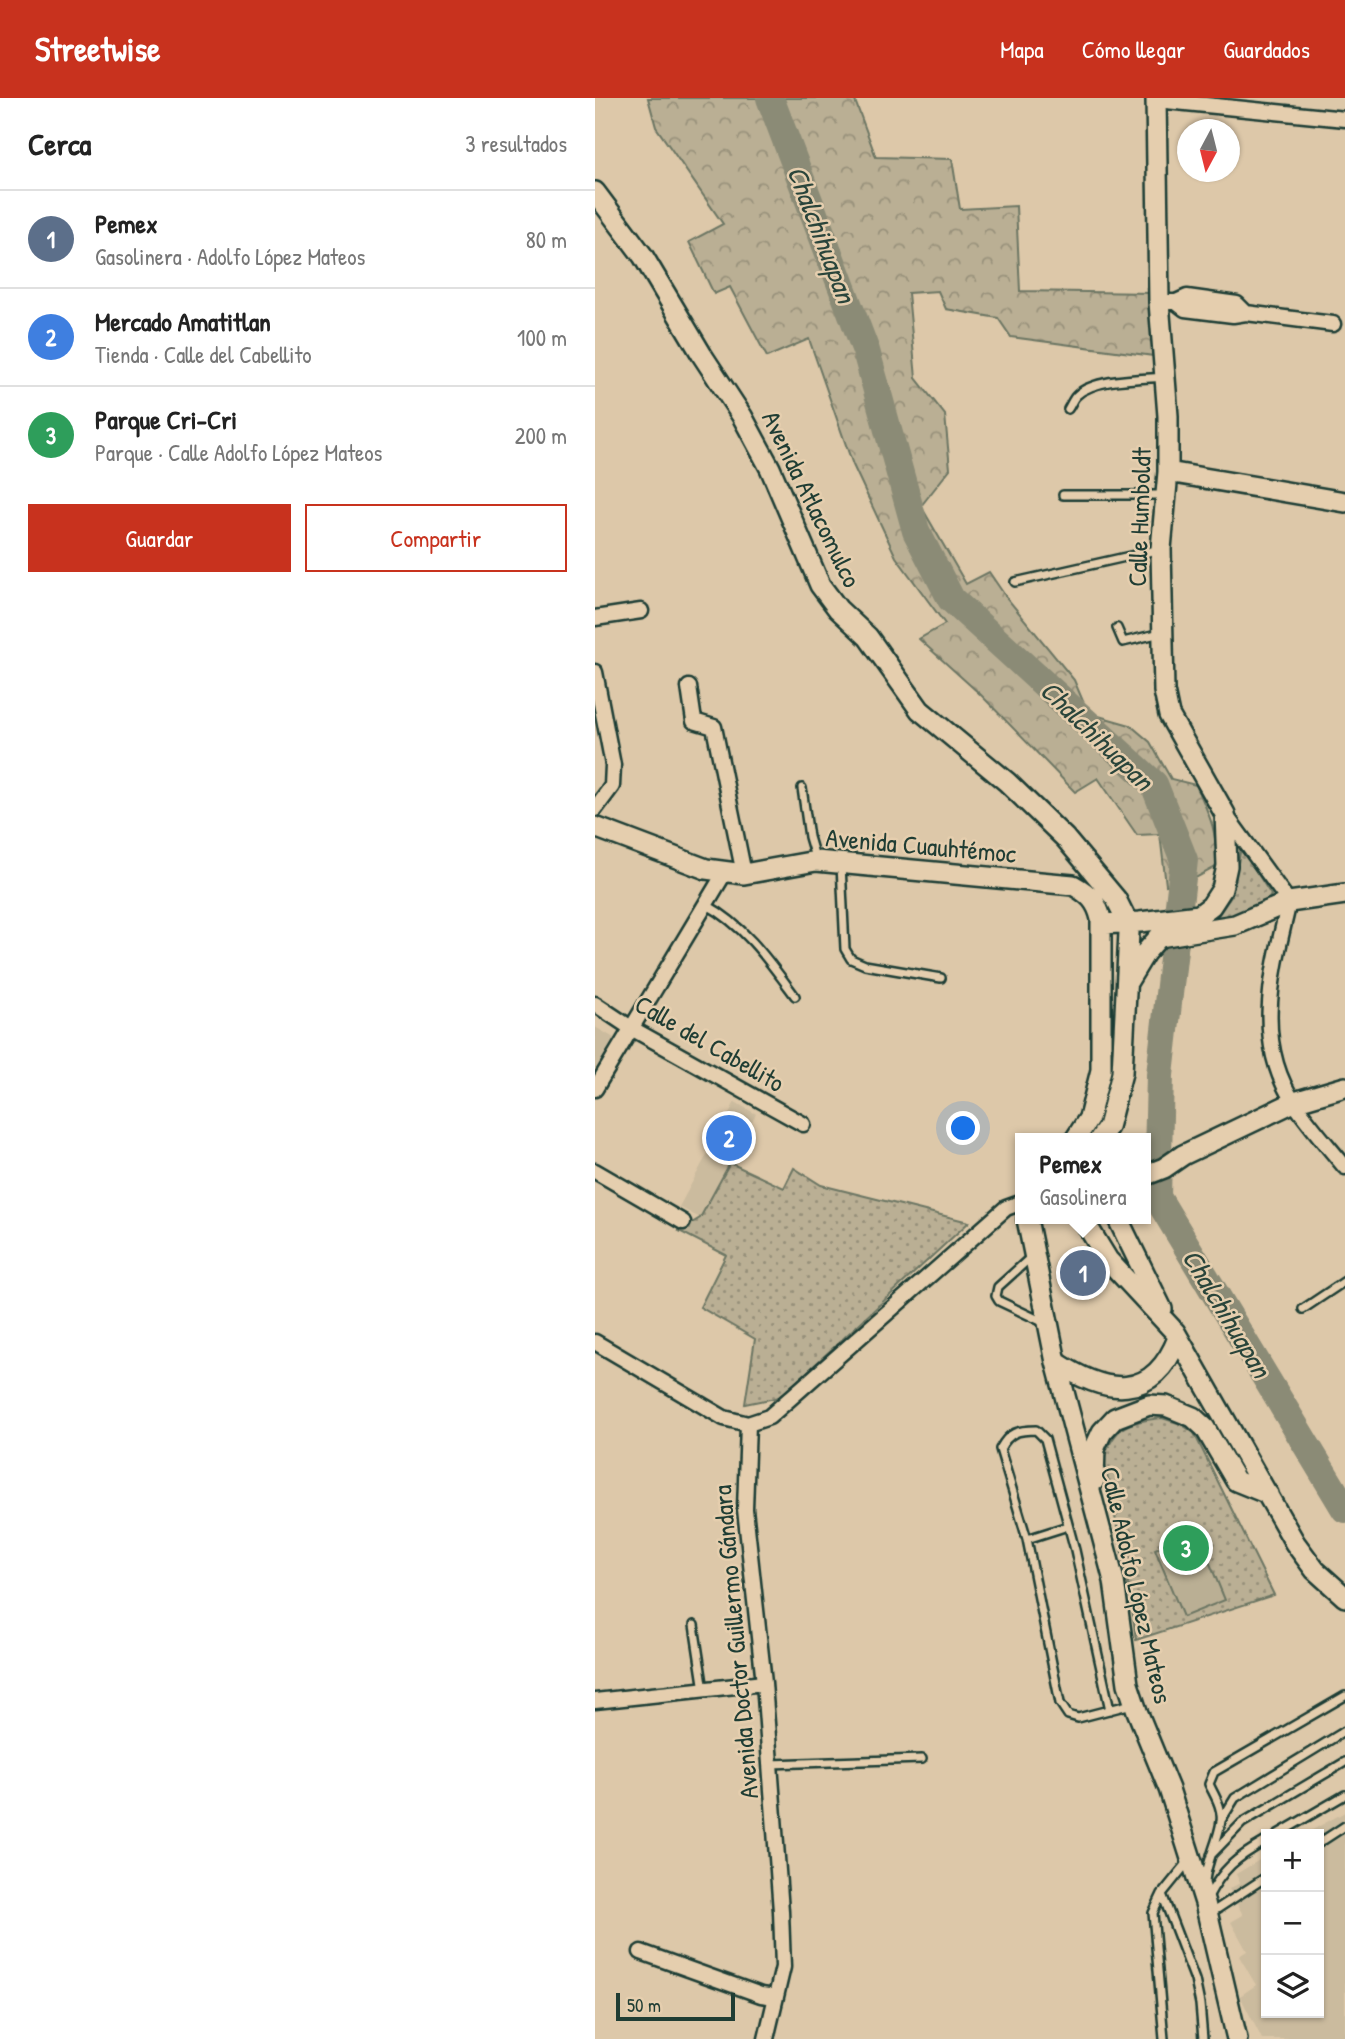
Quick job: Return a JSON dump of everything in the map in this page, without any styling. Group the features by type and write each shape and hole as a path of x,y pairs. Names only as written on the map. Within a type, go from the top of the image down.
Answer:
{"main road":[{"name":"Calle Humboldt","path":"1156,99 1168,302 1165,377 1168,472 1161,549 1165,632 1164,691 1169,715 1225,814"},
{"name":"Avenida Atlacomulco","path":"595,192 643,256 742,416 770,468 820,585 838,609 868,638 920,710 1007,782 1065,838 1134,923"},
{"path":"1168,472 1345,502"},
{"path":"1124,988 1145,953 1159,937 1199,923 1222,889 1227,866 1225,814"},
{"name":"Avenida Cuauhtémoc","path":"595,827 706,869 735,873 816,861 1073,885 1091,896 1098,908 1101,924"},
{"path":"1079,1133 1089,1118 1101,1070 1101,924 1235,925 1289,902 1345,894"},
{"path":"1104,1133 1108,1127 1122,1073 1124,988 1134,923"},
{"path":"1151,1173 1294,1102 1345,1087"},
{"name":"Calle Adolfo López Mateos","path":"1028,1224 1056,1362 1114,1581 1128,1684 1200,1859 1207,1909 1237,2039"},
{"path":"1086,1224 1108,1260 1176,1335"},
{"path":"1120,1224 1176,1335 1295,1543 1315,1570 1345,1597"},
{"path":"1056,1362 1092,1382 1108,1387 1124,1387 1144,1381 1157,1372 1170,1358 1176,1335"},
{"path":"1193,1417 1199,1374"},
{"path":"1094,1504 1095,1447 1102,1432 1115,1418 1149,1405 1166,1406 1193,1417 1205,1428 1236,1481 1268,1494"}],"street":[{"path":"1156,99 1345,120"},
{"path":"1168,302 1187,297 1237,304 1246,313 1333,324"},
{"path":"595,618 641,611"},
{"path":"595,672 613,765 612,786 595,809"},
{"path":"595,1089 707,905 735,873 714,727 694,721 689,687"},
{"name":"Calle Humboldt","path":"1225,814 1289,902"},
{"path":"1289,902 1268,1006 1272,1054 1294,1102 1345,1167"},
{"name":"Calle del Cabellito","path":"595,1004 631,1028 803,1124"},
{"path":"595,1171 683,1222"},
{"path":"595,1342 724,1419 748,1424 769,1417 1006,1208 1015,1205"},
{"name":"Avenida Doctor Guillermo Gándara","path":"748,1424 745,1509 764,1683 783,1967 766,2039"},
{"path":"595,1701 764,1683"},
{"path":"641,1952 761,1995 776,1997"}],"lane":[{"path":"1068,409 1076,395 1103,383 1165,377"},
{"path":"1063,495 1166,495"},
{"path":"1015,582 1161,549"},
{"path":"1117,628 1123,642 1165,632"},
{"path":"802,788 809,837 816,861"},
{"path":"841,864 845,949 851,959 865,965 941,978"},
{"path":"707,905 722,914 757,944 795,996"},
{"path":"1034,1254 998,1287 996,1296 999,1301 1049,1325"},
{"path":"1303,1309 1345,1281"},
{"path":"1109,1710 1068,1526 1045,1439 1036,1430 1018,1430 1006,1438 1000,1450 1027,1539 1060,1703 1068,1715 1078,1718 1109,1710 1134,1703"},
{"path":"1027,1539 1068,1526"},
{"path":"694,1625 704,1689"},
{"path":"1221,1820 1217,1800 1209,1784 1214,1772 1345,1696"},
{"path":"1200,1859 1235,1798 1345,1731"},
{"path":"770,1764 922,1759"},
{"path":"1164,2039 1153,1913 1162,1894 1242,1823 1345,1762"},
{"path":"1287,1829 1345,1795"},
{"path":"1324,1840 1345,1826"},
{"path":"1207,1909 1218,1878 1229,1866 1261,1844"},
{"path":"1207,1909 1261,1880"},
{"path":"1162,1894 1195,1980 1203,2039"}],"shaded area":[{"path":"595,1027 614,1038 595,1070"},
{"path":"735,1102 756,1114 700,1218 679,1207"},
{"path":"1345,1812 1345,2039 1262,2039 1240,1996 1256,1985 1239,1956 1247,1951 1231,1922 1243,1915 1229,1889 1240,1883 1236,1874 1261,1859 1261,2018 1324,2018 1324,1829 1314,1829"}],"green space":[{"path":"648,98 854,98 876,157 952,159 960,209 1016,206 1020,291 1152,293 1154,356 1011,337 998,318 946,309 938,291 908,293 916,378 945,415 950,469 921,506 966,584 989,572 1006,597 1074,680 1088,713 1130,725 1150,742 1171,779 1196,785 1212,824 1216,844 1216,867 1188,882 1166,885 1160,834 1137,835 1098,778 1075,792 981,695 919,639 945,624 896,557 853,465 809,339 767,357 730,287 714,294 689,242 723,224 656,127"},
{"path":"1241,847 1271,895 1267,902 1254,911 1215,920 1232,895"},
{"path":"730,1163 784,1188 794,1168 821,1185 969,1222 780,1397 745,1404 755,1339 700,1307 726,1255 679,1231 700,1218"},
{"path":"1162,1418 1181,1424 1194,1433 1274,1595 1136,1640 1104,1459 1113,1439 1124,1427 1140,1421"},
{"path":"1197,1532 1225,1600 1183,1617 1155,1549"}],"waterway":[{"name":"Chalchihuapan","path":"770,98 866,351 916,531 951,599 1154,784 1184,860 1160,1075 1157,1197 1345,1509"}],"place":[{"name":"Mercado Amatitlan","path":"729,1138"},
{"name":"Pemex","path":"1083,1273"},
{"name":"Parque Cri-Cri","path":"1186,1548"}]}
